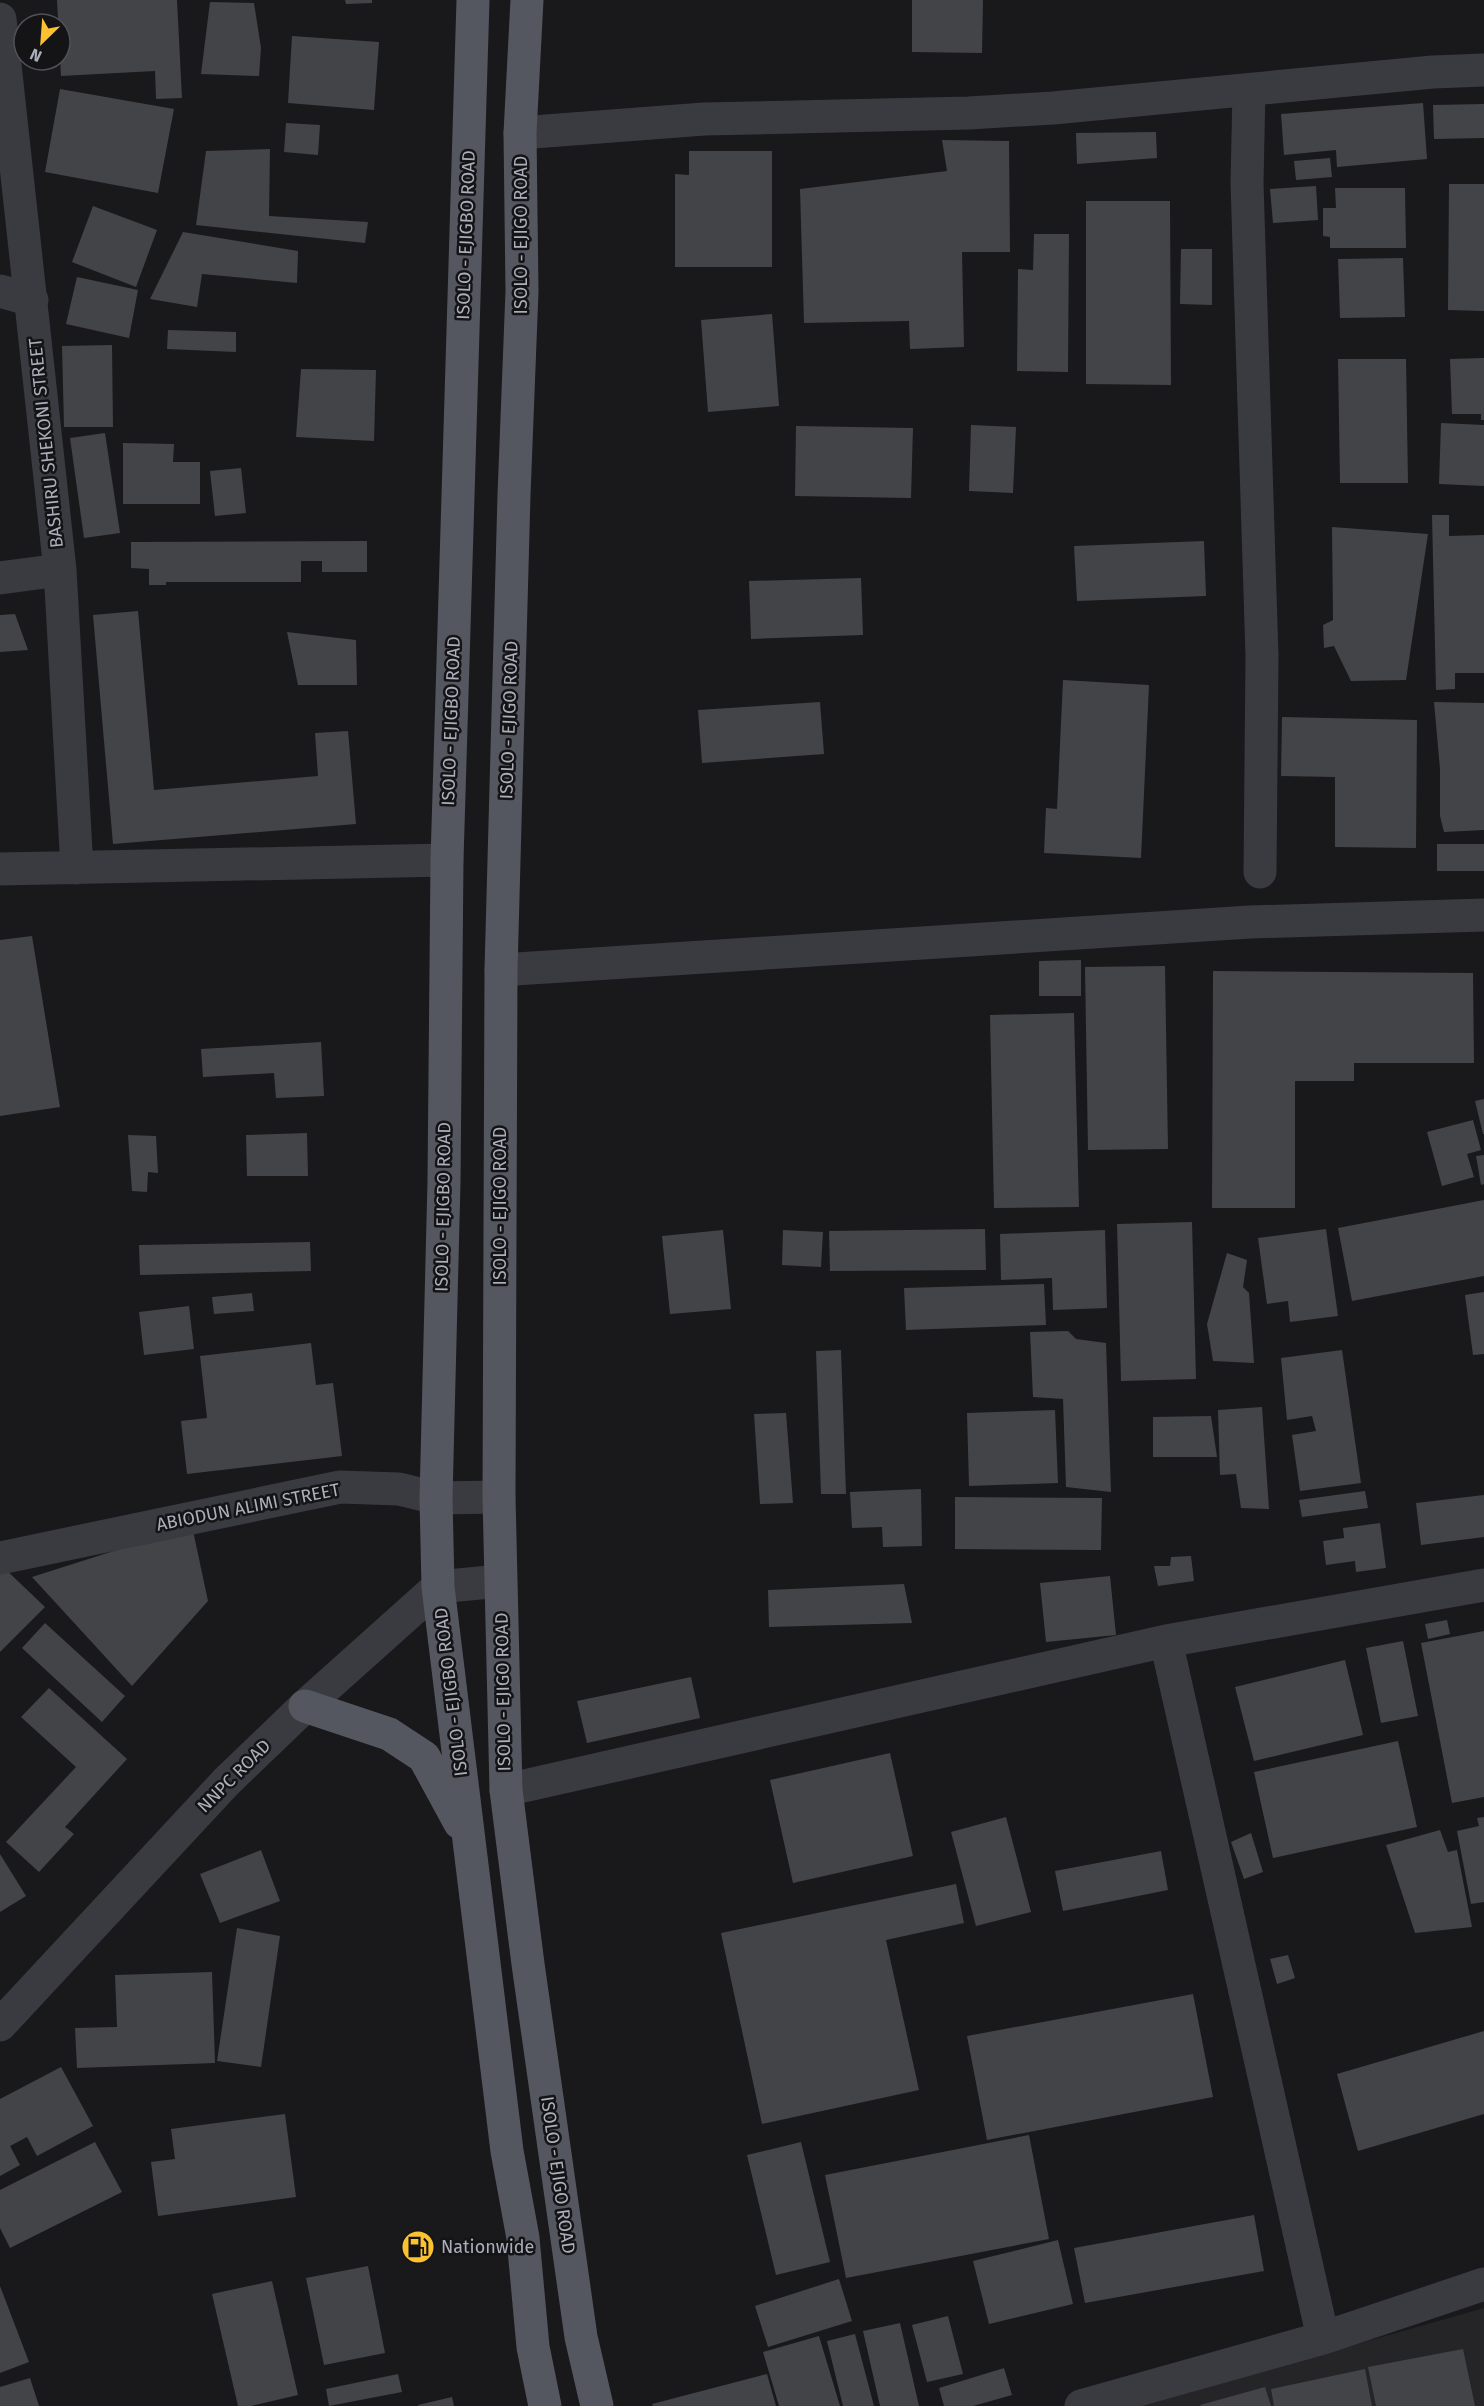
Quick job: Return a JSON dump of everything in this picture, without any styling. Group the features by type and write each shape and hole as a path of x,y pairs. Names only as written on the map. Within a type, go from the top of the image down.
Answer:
{"main road":[{"name":"ISOLO - EJIGBO ROAD","path":"473,0 447,860 444,1182 436,1498 438,1587 507,2151 523,2238 533,2347 545,2406"},
{"name":"ISOLO - EJIGO ROAD","path":"526,0 520,133 522,291 513,495 501,970 499,1497 506,1790 528,1964 581,2337 597,2406"},
{"path":"305,1706 389,1734 424,1757 468,1837"}],"street":[{"name":"BASHIRU SHEKONI STREET","path":"0,19 60,570 76,868"},
{"path":"520,133 704,119 969,113 1433,72 1484,70"},
{"path":"1249,90 1247,183 1262,656 1260,872"},
{"path":"0,291 32,300"},
{"path":"0,578 60,570"},
{"path":"0,869 447,860"},
{"path":"501,970 1250,922 1484,915"},
{"name":"ABIODUN ALIMI STREET","path":"0,1558 340,1487 399,1489 436,1498 499,1497"},
{"path":"438,1587 500,1581"},
{"path":"506,1790 1166,1641 1484,1585"},
{"name":"NNPC ROAD","path":"0,2025 226,1782 305,1706 438,1587"},
{"path":"1166,1641 1323,2338"},
{"path":"1081,2406 1323,2338 1484,2284"}],"shaded area":[{"path":"1484,2308 1484,2406 1139,2406"}],"building":[{"path":"57,0 177,0 182,98 156,99 155,71 61,76 61,72 72,72 72,12 58,12"},
{"path":"345,0 372,0 372,3 346,4"},
{"path":"912,0 983,0 982,53 912,52"},
{"path":"210,2 254,3 261,48 259,76 201,74"},
{"path":"292,36 379,42 374,110 288,103"},
{"path":"60,89 174,109 158,193 45,172"},
{"path":"1423,103 1427,159 1337,167 1336,150 1284,155 1281,114"},
{"path":"1484,104 1484,138 1434,139 1433,105"},
{"path":"286,123 320,125 318,155 284,152"},
{"path":"1156,132 1157,158 1077,164 1076,133"},
{"path":"942,140 1009,141 1010,252 962,252 964,347 910,349 909,321 804,323 800,189 947,171"},
{"path":"270,149 269,216 368,222 365,243 196,225 206,151"},
{"path":"689,151 772,151 772,267 675,267 675,174 689,175"},
{"path":"1330,158 1332,177 1296,180 1294,161"},
{"path":"1449,184 1484,184 1484,311 1448,310"},
{"path":"1316,186 1318,220 1273,223 1270,189"},
{"path":"1335,188 1405,188 1406,248 1330,248 1330,237 1323,236 1323,208 1336,208"},
{"path":"1086,201 1170,201 1171,385 1086,384"},
{"path":"93,206 157,230 136,287 72,262"},
{"path":"183,232 298,251 297,283 202,274 197,307 150,299"},
{"path":"1034,234 1069,234 1068,372 1017,371 1018,269 1033,270"},
{"path":"1181,249 1212,249 1212,305 1180,304"},
{"path":"1403,258 1405,317 1340,318 1338,259"},
{"path":"77,277 138,290 129,338 66,324"},
{"path":"772,314 779,406 708,412 701,320"},
{"path":"168,330 236,332 236,352 167,349"},
{"path":"112,345 113,427 64,427 62,346"},
{"path":"1484,358 1484,420 1481,420 1481,414 1452,414 1450,359"},
{"path":"1338,359 1406,359 1408,483 1340,483"},
{"path":"301,369 376,370 374,441 296,437"},
{"path":"1441,423 1484,425 1484,486 1439,484"},
{"path":"971,425 1016,427 1013,493 969,491"},
{"path":"796,426 913,428 911,498 795,496"},
{"path":"105,433 120,533 84,538 70,438"},
{"path":"123,443 174,444 173,462 200,462 200,504 123,504"},
{"path":"241,468 246,513 215,516 210,471"},
{"path":"1432,515 1449,515 1449,536 1484,535 1484,673 1455,673 1455,689 1436,690"},
{"path":"1332,527 1428,534 1406,680 1351,681 1334,646 1324,648 1323,625 1333,620"},
{"path":"367,541 367,572 322,572 322,561 301,561 301,582 166,582 166,585 149,585 149,569 131,568 131,542"},
{"path":"1204,541 1206,596 1077,601 1074,546"},
{"path":"861,578 863,635 751,639 749,581"},
{"path":"138,611 154,790 318,776 315,733 348,731 356,824 113,844 93,615"},
{"path":"15,614 28,650 0,652 0,615"},
{"path":"287,632 356,640 357,685 298,685"},
{"path":"1063,680 1149,685 1141,858 1044,853 1046,808 1057,809"},
{"path":"820,702 824,754 702,763 698,710"},
{"path":"1434,702 1484,703 1484,830 1444,832 1440,816 1440,769"},
{"path":"1282,717 1417,720 1416,848 1335,847 1335,777 1281,776"},
{"path":"1437,844 1484,844 1484,871 1437,871"},
{"path":"32,936 60,1107 0,1116 0,940"},
{"path":"1081,960 1081,996 1039,996 1039,961"},
{"path":"1165,966 1168,1149 1088,1150 1085,967"},
{"path":"1213,971 1473,973 1474,1063 1354,1063 1354,1081 1295,1081 1295,1208 1212,1208"},
{"path":"1074,1013 1079,1207 994,1208 990,1015"},
{"path":"321,1042 324,1096 276,1098 274,1073 203,1077 201,1049"},
{"path":"1484,1099 1484,1134 1483,1134 1475,1101"},
{"path":"1473,1120 1481,1150 1467,1154 1474,1177 1442,1186 1427,1132"},
{"path":"307,1133 308,1176 247,1176 246,1135"},
{"path":"128,1135 156,1136 158,1173 148,1172 147,1192 132,1191"},
{"path":"1484,1155 1484,1184 1481,1185 1476,1156"},
{"path":"1484,1200 1484,1276 1352,1301 1338,1228"},
{"path":"1192,1222 1196,1379 1121,1381 1117,1224"},
{"path":"985,1229 986,1270 830,1271 829,1231"},
{"path":"1326,1229 1338,1316 1290,1322 1288,1301 1267,1304 1258,1238"},
{"path":"723,1230 731,1309 670,1314 662,1236"},
{"path":"783,1230 823,1232 821,1267 782,1265"},
{"path":"1105,1230 1107,1308 1053,1310 1052,1278 1001,1280 1000,1234"},
{"path":"310,1242 311,1271 140,1275 139,1245"},
{"path":"1227,1253 1247,1260 1243,1287 1249,1293 1254,1363 1213,1361 1207,1324"},
{"path":"1044,1284 1046,1325 906,1330 904,1288"},
{"path":"1484,1292 1484,1354 1473,1355 1465,1295"},
{"path":"252,1293 254,1311 214,1314 212,1297"},
{"path":"189,1306 194,1349 144,1355 139,1312"},
{"path":"1068,1331 1076,1339 1106,1343 1111,1492 1066,1487 1063,1399 1033,1397 1030,1332"},
{"path":"311,1343 316,1385 333,1383 342,1456 187,1474 181,1421 207,1418 200,1356"},
{"path":"841,1350 846,1494 821,1494 816,1351"},
{"path":"1342,1350 1361,1483 1300,1491 1292,1435 1316,1431 1312,1416 1287,1420 1281,1358"},
{"path":"1262,1407 1269,1509 1241,1508 1236,1474 1220,1475 1218,1410"},
{"path":"1055,1410 1058,1483 969,1486 967,1413"},
{"path":"786,1413 793,1503 760,1504 754,1414"},
{"path":"1211,1416 1217,1457 1153,1457 1153,1417"},
{"path":"921,1489 922,1546 883,1547 882,1527 852,1528 850,1492"},
{"path":"1365,1491 1368,1508 1302,1517 1299,1500"},
{"path":"1484,1495 1484,1537 1421,1545 1416,1503"},
{"path":"955,1497 1102,1498 1101,1550 955,1549"},
{"path":"1380,1523 1386,1568 1356,1572 1355,1561 1326,1565 1323,1541 1344,1538 1343,1528"},
{"path":"192,1526 208,1601 132,1686 32,1577"},
{"path":"1191,1556 1194,1581 1158,1586 1154,1566 1170,1566 1171,1557"},
{"path":"0,1564 45,1607 0,1652"},
{"path":"1110,1576 1116,1635 1046,1642 1040,1583"},
{"path":"904,1584 912,1623 769,1627 768,1590"},
{"path":"1447,1620 1450,1634 1428,1639 1425,1624"},
{"path":"45,1623 125,1696 102,1722 22,1648"},
{"path":"1484,1631 1484,1797 1452,1803 1421,1643"},
{"path":"1403,1641 1418,1716 1381,1723 1366,1648"},
{"path":"1345,1660 1363,1735 1254,1761 1235,1687"},
{"path":"691,1677 700,1718 587,1743 577,1701"},
{"path":"49,1688 127,1759 65,1827 74,1834 39,1872 6,1842 76,1767 21,1717"},
{"path":"1398,1741 1417,1827 1273,1858 1254,1772"},
{"path":"890,1753 913,1856 793,1883 770,1780"},
{"path":"1006,1817 1031,1912 976,1926 951,1832"},
{"path":"1484,1817 1484,1902 1471,1904 1457,1831 1479,1826 1477,1818"},
{"path":"1440,1830 1448,1852 1457,1850 1472,1927 1415,1933 1386,1845"},
{"path":"1251,1833 1263,1872 1244,1879 1231,1842"},
{"path":"261,1850 280,1901 220,1923 200,1874"},
{"path":"1161,1851 1168,1890 1063,1911 1055,1871"},
{"path":"0,1854 26,1896 0,1912"},
{"path":"956,1884 964,1923 886,1940 919,2090 762,2124 721,1933"},
{"path":"237,1928 280,1936 261,2067 217,2061"},
{"path":"1288,1955 1295,1978 1277,1984 1270,1959"},
{"path":"212,1972 215,2063 77,2068 75,2028 117,2027 115,1975"},
{"path":"1193,1994 1213,2097 987,2140 967,2036"},
{"path":"1484,2031 1484,2114 1358,2151 1337,2074"},
{"path":"61,2067 93,2126 37,2156 27,2137 10,2146 20,2165 0,2176 0,2099"},
{"path":"285,2114 296,2197 158,2216 151,2162 175,2159 171,2129"},
{"path":"1029,2135 1049,2239 846,2278 825,2175"},
{"path":"95,2142 122,2192 10,2248 0,2228 0,2190"},
{"path":"801,2142 830,2262 776,2275 747,2155"},
{"path":"1254,2215 1264,2271 1085,2303 1074,2248"},
{"path":"1058,2240 1073,2304 989,2324 973,2261"},
{"path":"368,2266 385,2353 324,2365 306,2278"},
{"path":"839,2279 852,2321 768,2347 755,2306"},
{"path":"272,2281 298,2395 251,2406 238,2406 212,2294"},
{"path":"0,2286 29,2362 0,2373"},
{"path":"948,2316 963,2374 927,2382 912,2325"},
{"path":"900,2323 919,2406 880,2406 863,2331"},
{"path":"855,2334 874,2406 843,2406 827,2341"},
{"path":"819,2336 840,2406 779,2406 763,2352"},
{"path":"1463,2349 1475,2406 1376,2406 1368,2367"},
{"path":"1004,2368 1012,2395 973,2406 944,2406 939,2388"},
{"path":"1365,2369 1372,2406 1274,2406 1271,2389"},
{"path":"398,2374 402,2392 329,2406 326,2389"},
{"path":"767,2374 776,2406 653,2406 652,2404"},
{"path":"30,2378 39,2406 0,2406 0,2387"},
{"path":"1265,2387 1271,2406 1200,2405"},
{"path":"452,2397 454,2406 418,2406 418,2405"}],"place":[{"name":"Nationwide","path":"418,2247"}]}
